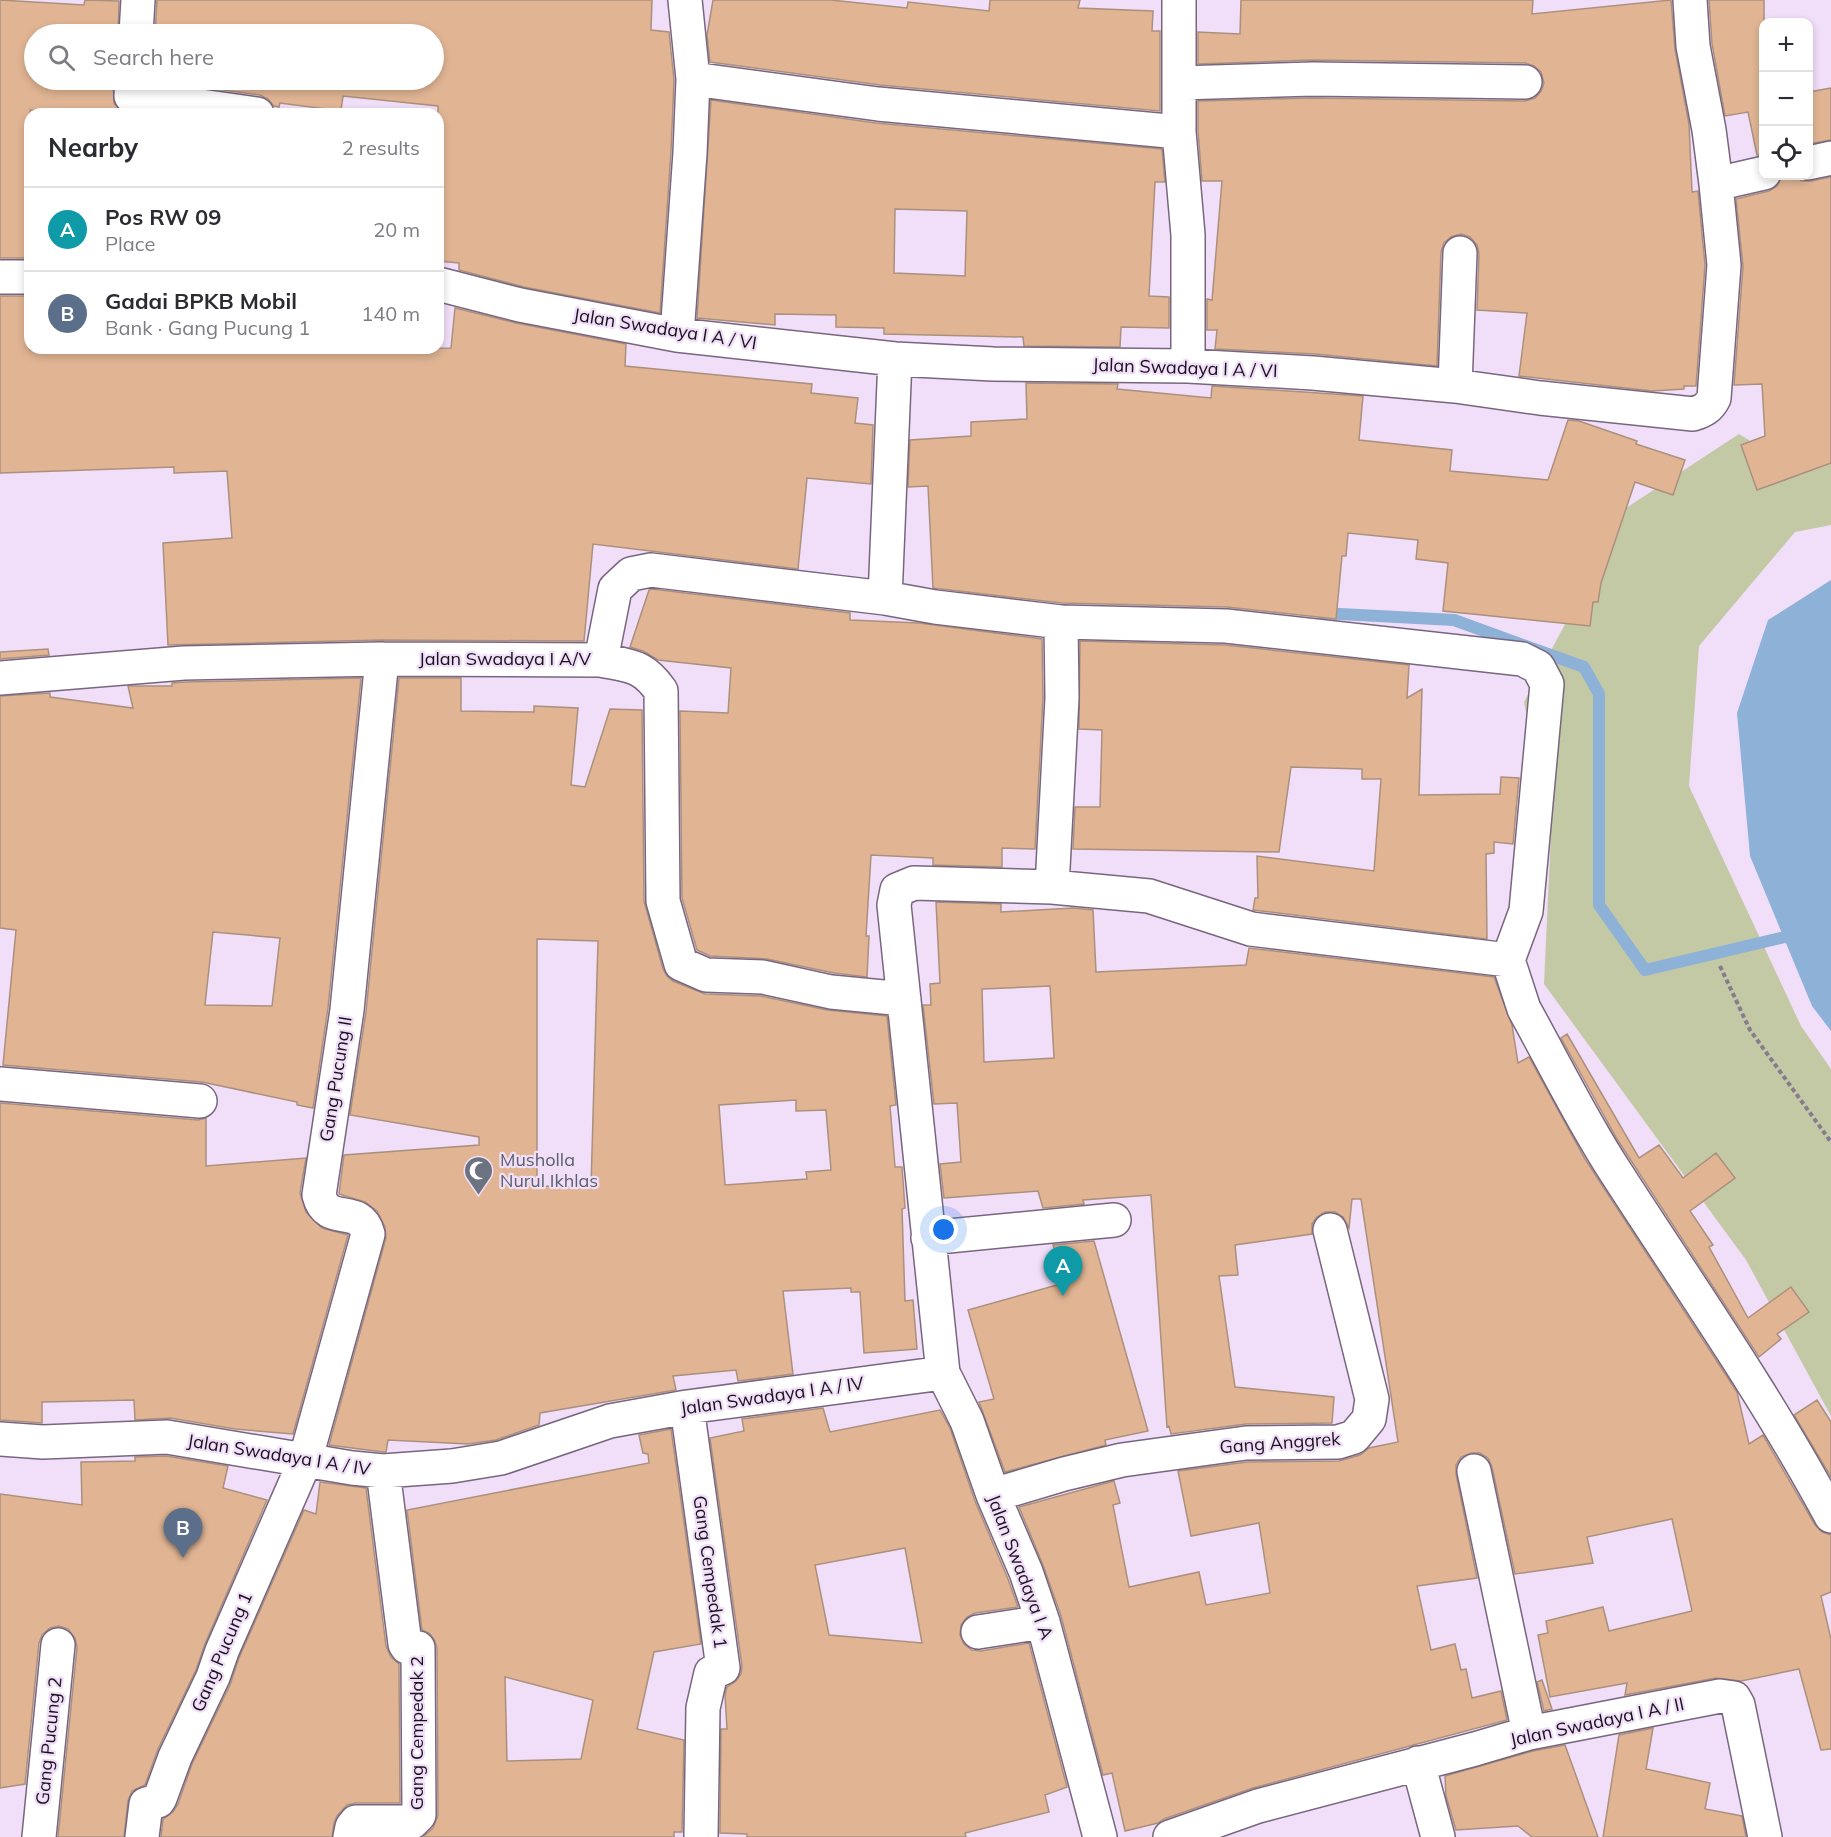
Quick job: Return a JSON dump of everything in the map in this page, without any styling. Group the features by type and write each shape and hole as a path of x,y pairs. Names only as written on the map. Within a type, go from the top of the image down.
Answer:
{"street":[{"path":"137,24 138,0"},
{"path":"677,335 693,79 685,0"},
{"path":"1179,0 1179,132 1188,235 1188,366"},
{"path":"1690,0 1693,46 1709,130 1716,184 1759,174"},
{"path":"693,79 878,104 1179,132"},
{"path":"1179,83 1313,79 1525,82"},
{"path":"130,96 215,108"},
{"path":"1813,162 1831,158"},
{"name":"Jalan Swadaya I A / VI","path":"444,286 520,305 677,335 895,359 993,364 1188,366 1313,373 1455,386 1540,398 1693,414 1704,411 1711,405 1714,398 1724,265 1716,184"},
{"path":"1455,386 1460,253"},
{"path":"0,278 24,277"},
{"path":"885,598 895,359"},
{"name":"Jalan Swadaya I A/V","path":"0,678 184,663 382,659 601,660 615,589 631,574 651,570 1060,622 1226,626 1522,659 1538,667 1547,684 1526,911 1508,960"},
{"path":"1052,887 1062,698 1060,622"},
{"name":"Gang Pucung II","path":"305,1461 368,1234 366,1225 361,1219 328,1211 319,1195 347,1010 382,659"},
{"path":"601,660 637,667 652,679 661,692 663,901 681,964 706,975 763,977 831,992 904,999"},
{"path":"943,1373 894,905 897,890 914,883 1052,887 1149,896 1251,929 1508,960 1524,1009 1612,1166 1744,1370 1804,1466 1831,1516"},
{"path":"0,1084 200,1101"},
{"path":"928,1238 1114,1220"},
{"name":"Gang Anggrek","path":"993,1495 1122,1460 1246,1443 1338,1442 1354,1437 1369,1419 1372,1399 1330,1230"},
{"name":"Jalan Swadaya I A / IV","path":"0,1439 43,1442 167,1437 305,1461 383,1471 452,1466 501,1458 610,1421 687,1407 943,1373"},
{"name":"Jalan Swadaya I A","path":"943,1373 967,1421 993,1495 1026,1572 1043,1622 1100,1837"},
{"name":"Gang Cempedak 1","path":"687,1407 723,1668 711,1672 703,1708 701,1837"},
{"name":"Gang Pucung 1","path":"142,1837 146,1804 158,1801 160,1798 175,1757 213,1677 222,1651 305,1461"},
{"name":"Gang Cempedak 2","path":"350,1837 352,1827 356,1822 412,1822 419,1815 418,1648 407,1647 405,1644 383,1471"},
{"path":"1474,1471 1529,1733"},
{"path":"978,1632 1043,1622"},
{"name":"Gang Pucung 2","path":"39,1837 58,1645"},
{"name":"Jalan Swadaya I A / II","path":"1170,1837 1258,1806 1529,1733 1720,1696 1734,1698 1738,1706 1766,1837"},
{"path":"1418,1763 1438,1837"}],"path":[{"path":"1720,966 1750,1030 1831,1142"}],"green space":[{"path":"1739,434 1781,460 1831,441 1831,525 1795,532 1699,646 1689,786 1801,1026 1831,1069 1831,1416 1746,1260 1544,984 1551,833 1524,702 1626,508"}],"water":[{"path":"1831,580 1831,1031 1812,1006 1750,856 1737,713 1768,620"}],"building":[{"path":"0,0 84,5 85,0 119,1 118,24 24,24 24,90 113,90 114,103 118,108 24,108 24,258 0,258"},
{"path":"157,0 652,0 651,30 669,32 674,80 660,313 524,287 459,270 459,263 444,262 444,108 343,96 341,108 318,108 280,103 279,107 274,106 260,95 223,90 444,90 444,24 156,24"},
{"path":"713,0 831,0 907,8 908,2 989,11 990,0 1080,0 1078,8 1153,11 1152,31 1160,31 1160,111 880,85 710,62 707,35"},
{"path":"1241,0 1533,0 1532,14 1671,0 1675,49 1689,124 1692,192 1698,191 1705,265 1696,386 1652,391 1519,376 1527,313 1477,310 1479,253 1477,245 1470,237 1461,234 1451,237 1444,243 1441,252 1437,366 1315,354 1215,349 1217,330 1207,330 1207,299 1212,300 1222,181 1202,181 1198,101 1313,98 1525,101 1535,98 1544,83 1541,72 1525,63 1312,60 1198,64 1198,32 1240,34"},
{"path":"1709,0 1764,0 1764,18 1759,18 1759,155 1757,155 1748,112 1725,116 1712,44"},
{"path":"1831,88 1831,140 1813,143 1813,126 1813,91"},
{"path":"711,100 876,123 1162,149 1165,182 1155,182 1149,296 1169,297 1169,328 1121,327 1120,347 1024,346 1023,337 884,334 884,328 836,327 836,315 775,314 775,325 697,318","holes":["895,209 967,211 965,276 894,273"]},
{"path":"1831,177 1831,463 1757,490 1741,445 1765,436 1762,384 1734,385 1743,266 1736,199 1769,191 1777,186 1780,180 1811,181"},
{"path":"0,296 24,296 24,354 444,354 444,348 451,348 455,308 516,323 626,344 625,366 812,384 811,393 858,398 855,423 873,425 871,484 807,478 798,569 593,544 584,641 382,640 168,645 163,543 232,538 227,471 174,473 174,467 0,473"},
{"path":"1026,383 1118,384 1117,389 1211,398 1212,386 1363,396 1359,440 1452,450 1450,471 1548,480 1568,420 1579,421 1637,441 1636,444 1685,460 1673,495 1635,482 1601,583 1598,602 1593,602 1590,626 1443,611 1448,563 1416,559 1418,540 1348,533 1346,556 1342,556 1336,619 1227,607 1062,603 933,588 928,486 908,487 910,440 971,436 971,422 1027,419"},
{"path":"649,590 850,613 850,620 919,623 1042,639 1043,698 1035,849 1002,848 1002,867 933,865 933,858 871,855 866,936 869,936 867,977 834,973 767,959 710,956 697,950 682,898 680,711 728,713 731,668 658,660 643,651 630,647"},
{"path":"1080,641 1225,645 1409,665 1407,698 1422,689 1419,795 1500,794 1501,777 1519,778 1513,844 1494,842 1494,853 1486,854 1487,939 1253,910 1255,898 1258,898 1257,856 1374,871 1381,779 1362,779 1362,769 1291,767 1279,852 1073,849 1075,807 1100,807 1102,730 1079,729"},
{"path":"48,649 49,655 0,659 0,652"},
{"path":"361,678 328,1008 313,1108 297,1105 297,1102 202,1082 3,1065 16,930 0,928 0,696 50,693 50,697 133,708 128,686 172,686 172,683","holes":["213,932 280,938 272,1006 205,1005"]},
{"path":"399,678 461,678 461,711 534,712 534,706 578,708 571,785 585,787 610,709 642,710 644,901 667,976 673,981 705,994 761,996 827,1010 887,1016 896,1105 890,1106 895,1167 902,1167 905,1208 902,1209 905,1301 913,1300 917,1349 864,1353 860,1292 851,1292 851,1288 783,1291 793,1374 738,1381 736,1370 673,1376 676,1390 540,1413 539,1425 496,1440 468,1444 388,1440 386,1452 329,1445 386,1238 385,1227 377,1211 365,1202 339,1194 344,1155 479,1145 479,1137 350,1115 366,1012","holes":["537,939 598,941 591,1187 537,1186","796,1100 796,1111 826,1110 831,1170 806,1172 807,1179 725,1185 719,1105"]},
{"path":"936,902 1001,904 1001,912 1073,908 1093,910 1096,972 1246,965 1249,948 1494,977 1512,1025 1518,1063 1529,1057 1585,1159 1737,1392 1749,1444 1763,1435 1815,1525 1822,1532 1831,1535 1831,1592 1821,1596 1831,1639 1831,1749 1821,1750 1799,1669 1741,1681 1716,1678 1625,1695 1627,1683 1550,1697 1538,1635 1548,1633 1546,1621 1603,1607 1609,1631 1692,1611 1672,1519 1587,1537 1593,1563 1515,1574 1492,1467 1488,1458 1480,1453 1471,1453 1461,1457 1456,1465 1456,1474 1477,1578 1417,1586 1431,1650 1455,1644 1461,1670 1466,1669 1472,1698 1501,1691 1507,1720 1253,1788 1158,1823 1125,1831 1112,1773 1103,1775 1061,1616 1019,1507 1114,1481 1120,1503 1113,1505 1129,1587 1199,1572 1206,1605 1270,1593 1259,1523 1191,1536 1178,1471 1247,1462 1339,1461 1360,1455 1369,1448 1398,1442 1361,1199 1352,1199 1349,1228 1343,1217 1335,1212 1325,1212 1312,1224 1312,1234 1235,1245 1238,1275 1219,1276 1235,1387 1334,1397 1332,1423 1246,1424 1171,1434 1169,1426 1167,1427 1151,1195 1083,1200 1084,1204 1043,1208 1038,1191 944,1198 940,1164 961,1162 957,1103 934,1104 923,1005 931,1005 930,984 940,983","holes":["1050,986 1054,1058 984,1062 982,989"]},
{"path":"1567,1034 1639,1158 1659,1145 1683,1178 1716,1153 1735,1178 1690,1211 1713,1245 1709,1247 1748,1318 1791,1287 1809,1312 1777,1334 1781,1339 1759,1357 1617,1139 1561,1038"},
{"path":"0,1103 198,1120 206,1118 206,1166 306,1158 300,1193 306,1212 322,1228 348,1235 293,1434 235,1429 170,1418 135,1420 134,1400 42,1402 42,1423 0,1420"},
{"path":"1094,1241 1148,1431 1105,1440 1106,1445 1005,1472 979,1402 994,1399 968,1310 1064,1283 1053,1245"},
{"path":"1817,1400 1831,1422 1831,1477 1794,1415"},
{"path":"823,1408 830,1432 940,1410 950,1428 975,1501 1018,1607 975,1613 967,1617 961,1625 960,1635 964,1644 972,1650 981,1651 1029,1643 1067,1787 1045,1795 1049,1812 965,1833 966,1837 747,1837 747,1834 720,1833 721,1729 727,1729 725,1695 727,1687 741,1674 742,1666 710,1438 744,1431 742,1419","holes":["905,1548 922,1643 829,1635 815,1565"]},
{"path":"671,1429 701,1644 654,1652 637,1729 684,1740 682,1832 674,1832 674,1837 423,1837 433,1828 438,1815 437,1648 429,1633 422,1630 407,1510 649,1463 648,1454 643,1453 639,1435","holes":["505,1677 593,1700 581,1759 507,1761"]},
{"path":"166,1456 228,1466 223,1488 267,1500 196,1670 158,1749 145,1785 132,1791 128,1801 124,1837 58,1837 77,1647 75,1638 68,1629 59,1626 50,1628 42,1635 39,1643 25,1784 0,1788 0,1494 82,1505 81,1462 135,1461 135,1457"},
{"path":"320,1482 366,1488 386,1646 391,1657 399,1664 400,1803 347,1805 337,1816 332,1837 161,1837 163,1819 173,1812 178,1804 192,1764 230,1685 239,1658 304,1510 316,1514"},
{"path":"1542,1680 1552,1709 1544,1711 1537,1682"},
{"path":"1653,1728 1646,1769 1710,1783 1705,1809 1742,1816 1746,1837 1603,1837 1619,1735"},
{"path":"1565,1745 1598,1837 1532,1837 1518,1826 1456,1830 1446,1796 1445,1776 1533,1751"}],"waterway":[{"path":"1321,613 1454,620 1584,667 1599,694 1599,905 1645,970 1785,937"}],"place":[{"name":"Musholla Nurul Ikhlas","path":"479,1196"},
{"name":"Pos RW 09","path":"1063,1296"},
{"name":"Gadai BPKB Mobil","path":"183,1558"}]}
